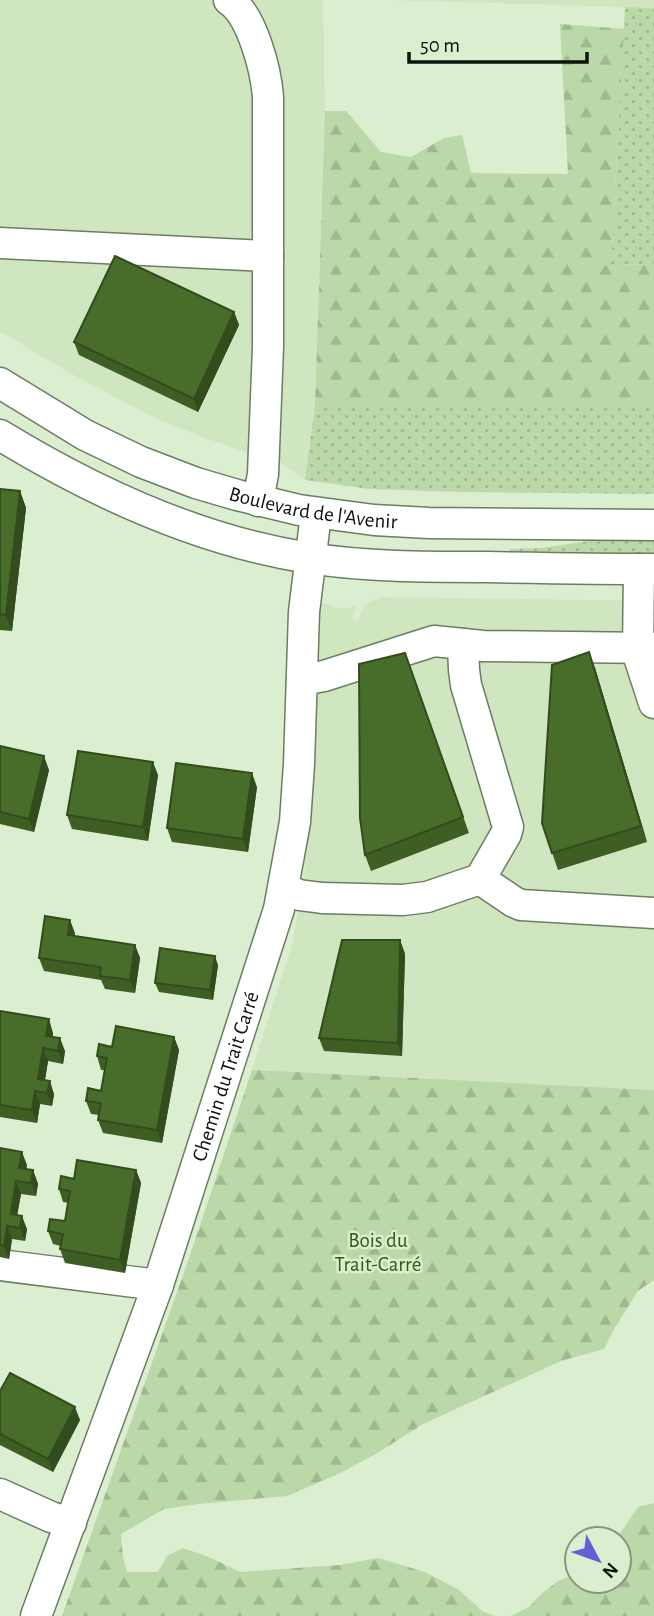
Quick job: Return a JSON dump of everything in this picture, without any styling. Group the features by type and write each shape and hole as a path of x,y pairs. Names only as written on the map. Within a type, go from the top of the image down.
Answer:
{"street":[{"path":"229,0 240,10 246,21 267,83 268,346 263,474 258,501"},
{"path":"0,243 268,256"},
{"name":"Boulevard de l'Avenir","path":"0,383 76,430 130,457 196,483 258,501 316,513 374,520 654,525"},
{"name":"Boulevard de l'Avenir","path":"0,435 93,486 167,519 236,541 310,558 416,566 646,569"},
{"name":"Chemin du Trait Carré","path":"36,1616 158,1285 284,888 295,822 304,612 316,513"},
{"path":"646,569 646,647 638,654 654,703"},
{"path":"302,680 324,676 434,641 483,646 646,647"},
{"path":"284,888 299,895 322,898 415,899 480,879 508,827 466,685 463,644"},
{"path":"480,879 521,905 654,913"},
{"path":"0,1265 158,1285"},
{"path":"0,1494 71,1523"}],"shaded area":[{"path":"0,0 323,0 325,111 315,405 305,480 273,458 202,437 147,414 70,373 0,331"},
{"path":"387,0 654,0 654,8 625,7"},
{"path":"382,597 654,601 654,1090 252,1070 291,948 304,882 317,615 323,603 341,609 356,606 352,620 359,619 363,607"}],"green space":[{"path":"625,7 654,8 654,265 611,264"},
{"path":"560,24 624,29 611,264 654,265 654,405 315,405 325,111 346,111 381,152 411,157 444,138 462,135 471,173 568,174"},
{"path":"315,405 654,405 654,494 370,489 305,480"},
{"path":"610,538 654,539 654,554 510,553 509,549 541,548"},
{"name":"Bois du Trait-Carré","path":"252,1070 654,1090 654,1280 638,1291 604,1349 561,1361 423,1424 376,1454 287,1496 164,1509 121,1534 127,1572 158,1572 167,1556 183,1548 240,1572 340,1565 378,1558 425,1572 459,1590 482,1611 495,1616 62,1616 187,1264"},
{"path":"654,1503 654,1616 511,1616 529,1607 540,1595 563,1579 563,1595 633,1595 633,1525 626,1525 638,1507"}],"building":[{"path":"115,256 234,312 194,399 74,342"},
{"path":"0,489 20,491 6,615 0,614"},
{"path":"589,652 641,826 552,853 542,823 552,665"},
{"path":"405,653 463,817 365,855 360,818 359,664"},
{"path":"0,746 44,756 29,819 0,812"},
{"path":"78,751 153,762 143,827 67,815"},
{"path":"176,763 252,773 243,839 167,828"},
{"path":"45,916 70,920 68,935 135,945 130,980 100,976 101,967 39,958"},
{"path":"342,940 400,940 398,1043 319,1038"},
{"path":"160,948 215,956 210,990 155,983"},
{"path":"0,1011 49,1019 46,1036 60,1038 58,1051 43,1048 38,1079 50,1081 47,1093 35,1091 32,1110 0,1105"},
{"path":"116,1026 174,1037 157,1130 98,1120 101,1103 86,1101 88,1088 101,1091 107,1058 97,1056 99,1044 112,1047"},
{"path":"0,1148 22,1152 19,1168 33,1170 31,1183 16,1181 11,1214 22,1216 20,1228 7,1226 4,1246 0,1245"},
{"path":"77,1160 136,1170 120,1260 60,1249 63,1234 48,1231 50,1219 65,1221 70,1191 59,1189 61,1176 74,1179"},
{"path":"10,1373 75,1407 48,1459 0,1434 0,1391"}]}
